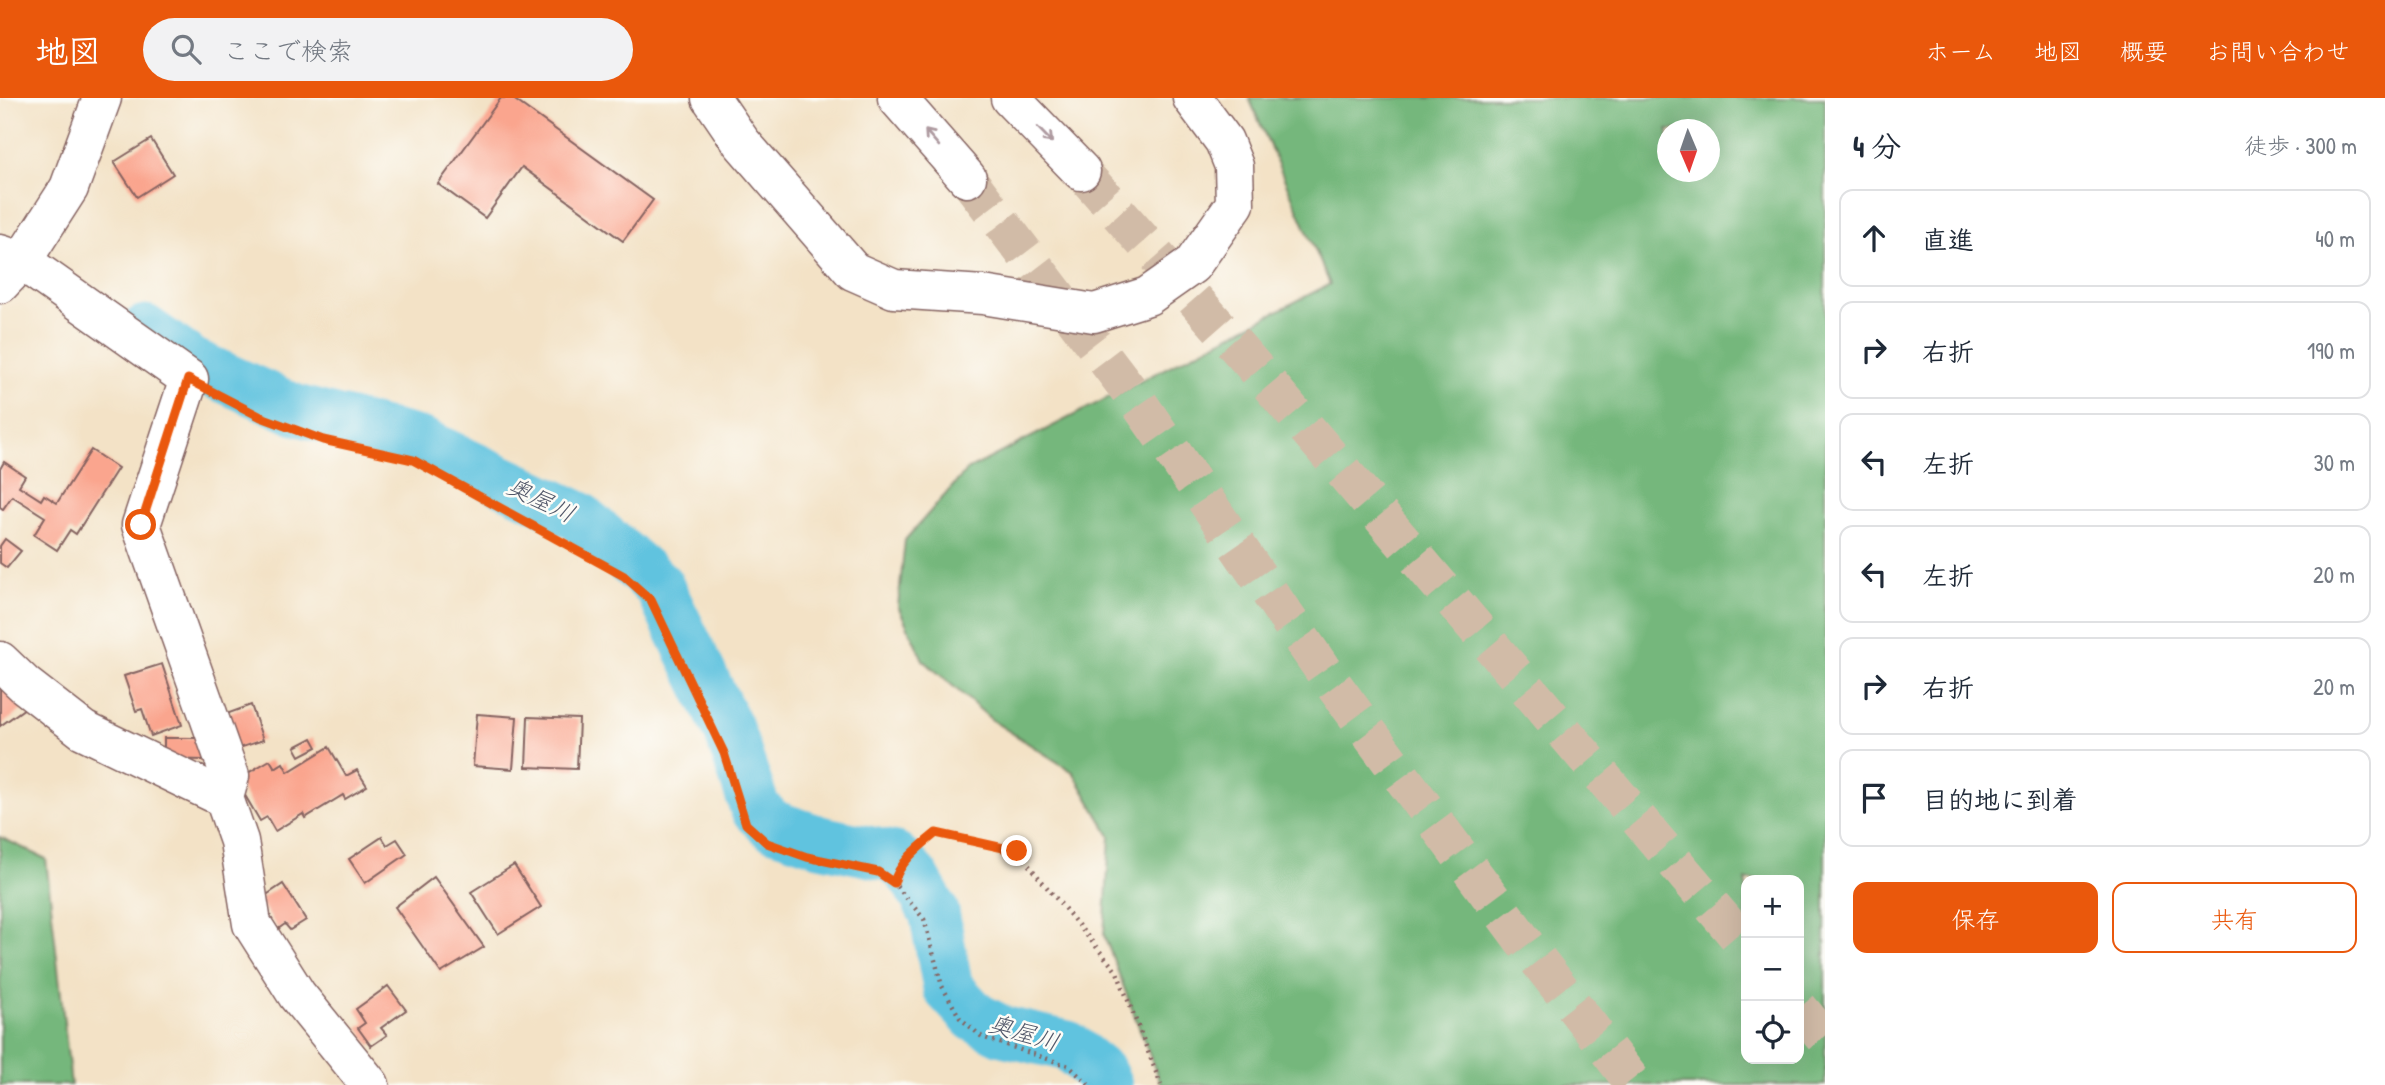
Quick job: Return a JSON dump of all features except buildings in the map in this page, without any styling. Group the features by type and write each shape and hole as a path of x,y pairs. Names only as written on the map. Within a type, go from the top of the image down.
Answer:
{"main road":[{"path":"102,98 69,188 7,266 188,379 141,525 230,776 224,798 239,841 251,924 297,995 370,1085"},
{"path":"711,98 741,142 853,271 894,289 983,295 1094,313 1148,296 1192,265 1235,204 1234,166 1224,141 1192,98"},
{"path":"897,98 967,178"},
{"path":"1010,98 1081,171"},
{"path":"0,662 83,730 224,798"}],"path":[{"path":"188,379 261,417 323,440 413,460 624,576 651,600 724,753 746,824 767,843 807,857 878,872 894,883 925,919 942,986 960,1018 982,1037 1069,1066 1089,1085"},
{"path":"894,883 896,874 915,850 936,833 1017,851 1117,972 1161,1085"}],"green space":[{"path":"1249,98 1825,98 1825,1085 1161,1085 1104,935 1110,836 1073,772 993,721 923,660 898,606 905,540 967,470 1330,284"},
{"path":"0,837 46,859 71,1085 0,1085"}],"waterway":[{"name":"奥屋川","path":"145,330 192,363 296,410 422,443 578,516 658,585 729,731 755,808 772,825 820,841 895,857 914,877 934,912 948,988 975,1017 1002,1031 1068,1046 1101,1073 1107,1085"}],"tunnel":[{"path":"1081,171 1251,363 1741,940"},
{"path":"967,178 1138,402 1327,676 1530,950 1635,1085"},
{"path":"1804,1014 1825,1039"}],"route":[{"path":"141,525 188,379 261,417 323,440 413,460 624,576 651,600 724,753 746,824 767,843 807,857 878,872 894,883 896,874 915,850 936,833 1017,851"}]}
